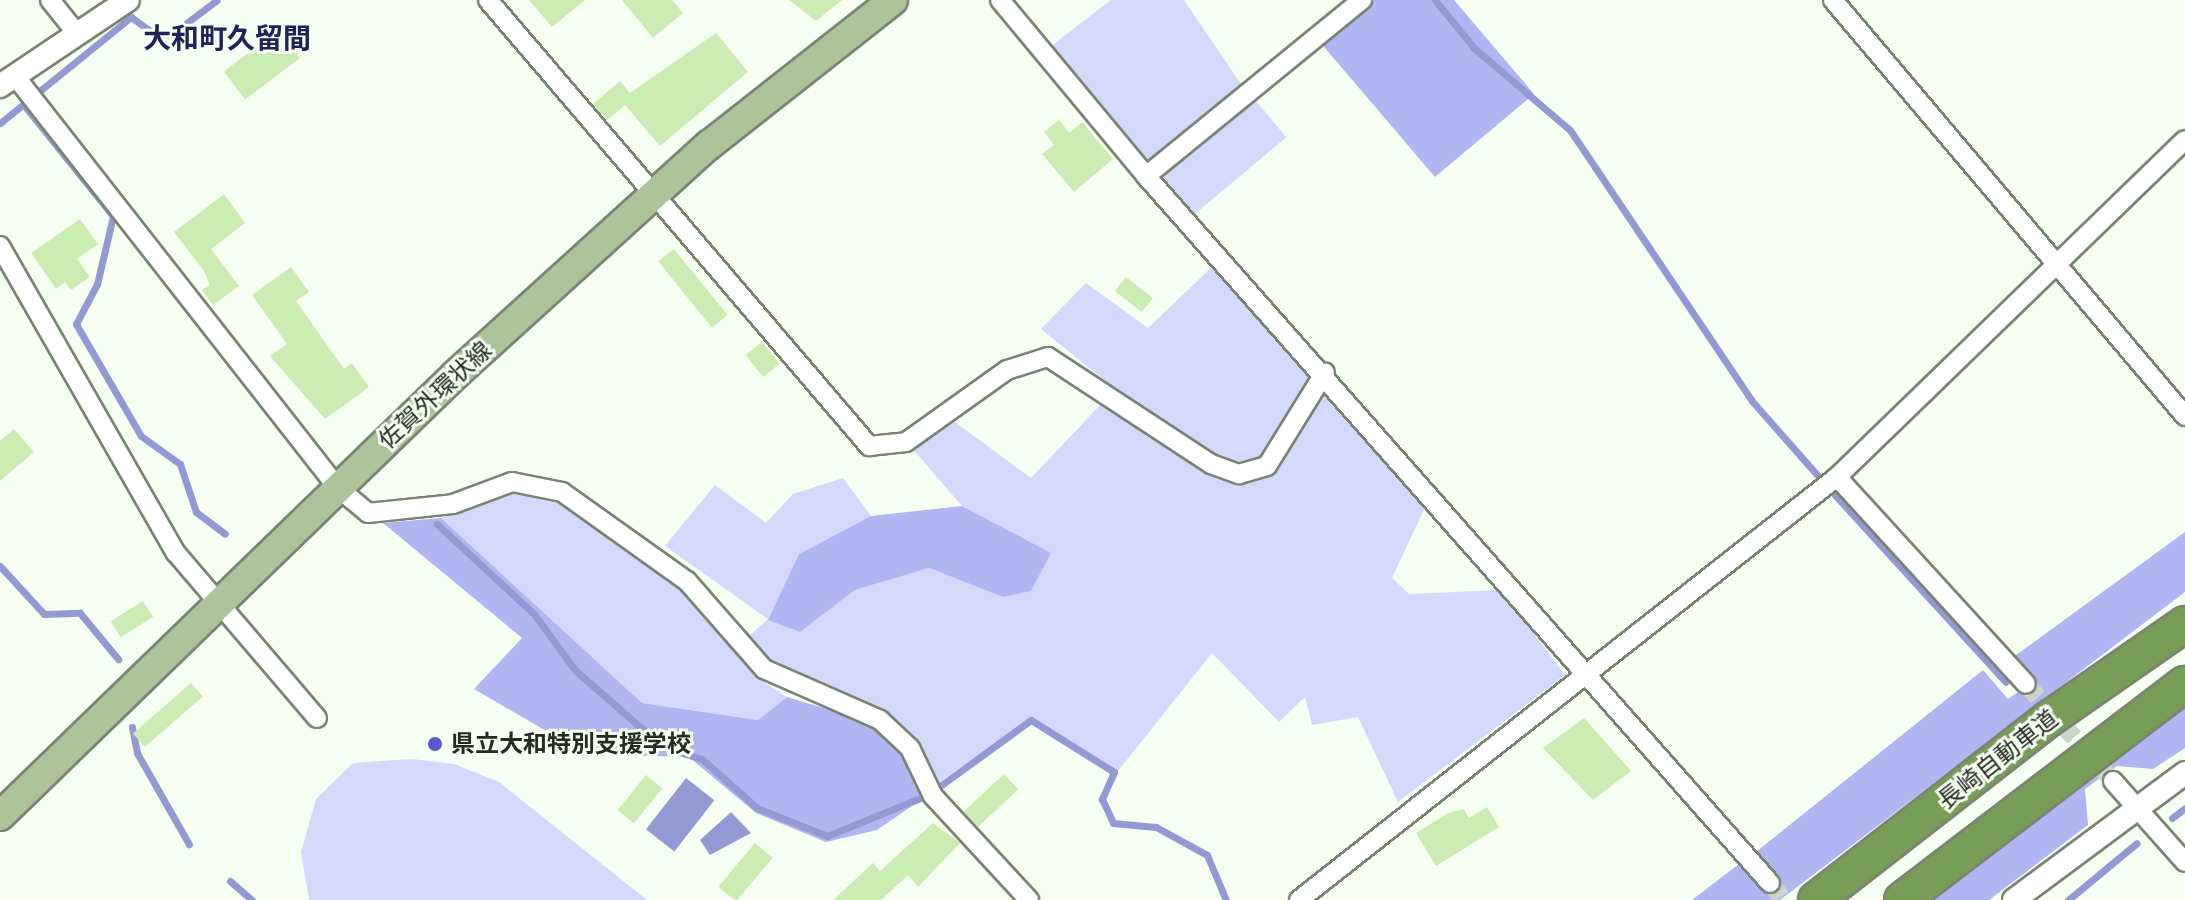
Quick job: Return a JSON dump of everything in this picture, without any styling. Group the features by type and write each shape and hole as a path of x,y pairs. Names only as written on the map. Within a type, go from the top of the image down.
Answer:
{"highway":[{"name":"長崎自動車道","path":"1816,900 2050,718 2185,624"},
{"path":"1902,900 2185,684"}],"main road":[{"name":"佐賀外環状線","path":"0,816 337,487 655,194 893,0"}],"street":[{"path":"50,0 78,35"},
{"path":"128,0 78,35 20,89 337,487 368,513 453,504 512,482 562,492 687,581 764,669 880,720 910,748 933,796 1029,900"},
{"path":"488,0 869,446 906,442 1007,370 1048,357 1211,464 1239,474 1267,466 1325,372"},
{"path":"1000,0 1146,176 1325,372 1583,674 1770,883"},
{"path":"1146,176 1362,0"},
{"path":"1833,0 2185,416"},
{"path":"1299,900 1837,477 2185,140"},
{"path":"0,246 176,553 215,604 317,718"},
{"path":"1837,477 2026,684"},
{"path":"2014,900 2185,773"},
{"path":"2113,781 2185,862"}],"shaded area":[{"path":"1111,0 1184,0 1241,84 1150,162 1051,46"},
{"path":"1374,0 1454,0 1534,94 1435,177 1319,41"},
{"path":"1251,95 1286,137 1194,215 1158,173"},
{"path":"1215,264 1426,505 1392,578 1409,594 1501,590 1565,675 1398,802 1358,717 1312,725 1305,697 1279,722 1212,653 1114,776 1031,718 938,783 885,712 768,660 748,637 768,619 665,546 715,485 766,523 793,494 843,478 871,516 799,554 769,620 800,632 855,590 929,568 1003,597 1050,553 962,506 911,447 955,422 1031,478 1104,401 1218,472 1041,329 1086,283 1148,328"},
{"path":"513,490 562,504 684,588 764,682 787,697 758,720 642,703 441,518"},
{"path":"962,506 1051,553 1031,591 1003,597 929,568 855,590 800,632 768,620 799,554 871,516"},
{"path":"441,518 642,703 758,720 787,697 873,723 908,753 922,799 877,830 826,842 756,813 689,757 586,754 474,689 522,638 383,523"},
{"path":"2185,532 2185,592 1780,900 1692,900 1739,864 1775,892 1756,852 1983,670 2008,699 2033,682 2012,658"},
{"path":"2185,705 2185,748 2153,769 2117,766 2085,789 2088,825 1989,900 1922,900"},
{"path":"412,759 454,764 499,782 647,900 309,900 301,852 316,799 353,763"},
{"path":"686,778 714,800 674,851 646,829"},
{"path":"731,812 751,833 710,855 700,840"}],"building":[{"path":"529,0 585,0 552,27"},
{"path":"622,0 672,0 683,13 653,38"},
{"path":"789,0 842,0 816,21"},
{"path":"279,30 300,58 245,99 224,72"},
{"path":"716,33 748,72 660,146 625,105 607,120 593,104 620,81 630,93"},
{"path":"1059,120 1069,133 1082,122 1113,159 1074,192 1042,154 1054,145 1044,132"},
{"path":"224,194 245,223 211,249 239,286 213,305 202,290 210,285 204,271 174,232"},
{"path":"80,219 98,244 77,259 90,277 71,290 65,282 56,289 31,253"},
{"path":"674,249 727,315 712,328 658,262"},
{"path":"291,267 309,292 296,301 344,369 352,363 369,387 325,419 270,356 287,344 252,295"},
{"path":"1126,277 1153,298 1142,312 1115,291"},
{"path":"762,342 780,364 763,377 746,355"},
{"path":"14,429 34,452 0,481 0,441"},
{"path":"143,601 153,617 121,637 111,621"},
{"path":"191,683 203,697 145,747 133,734"},
{"path":"1584,718 1631,771 1593,800 1543,748"},
{"path":"1004,774 1018,789 978,827 964,812"},
{"path":"646,775 662,788 634,823 618,810"},
{"path":"1487,807 1499,827 1436,866 1416,833 1448,813 1464,809 1469,818"},
{"path":"933,823 960,843 918,887 908,875 881,900 833,900 873,863 880,871"},
{"path":"755,843 773,858 737,900 718,887"}],"waterway":[{"path":"0,123 131,17 156,35 172,34 217,0"},
{"path":"1435,0 1474,48 1570,130 1752,401 1819,477"},
{"path":"24,105 113,216 97,284 76,324 141,436 180,464 196,512 225,534"},
{"path":"1835,495 2006,682"},
{"path":"437,524 534,614 575,670 663,747 702,759 757,808 827,836 920,798"},
{"path":"0,566 44,614 80,613 118,659"},
{"path":"940,786 1031,720 1114,772 1102,799 1113,823 1156,827 1207,855 1226,900"},
{"path":"132,727 137,753 189,844"},
{"path":"2172,818 2185,808"},
{"path":"2068,900 2137,843"},
{"path":"230,881 252,900"}],"tunnel":[{"path":"2026,684 2113,781"},
{"path":"1770,883 1784,900"}],"place":[{"name":"県立大和特別支援学校","path":"435,744"}],"district":[{"name":"大和町久留間","path":"227,38"}]}
